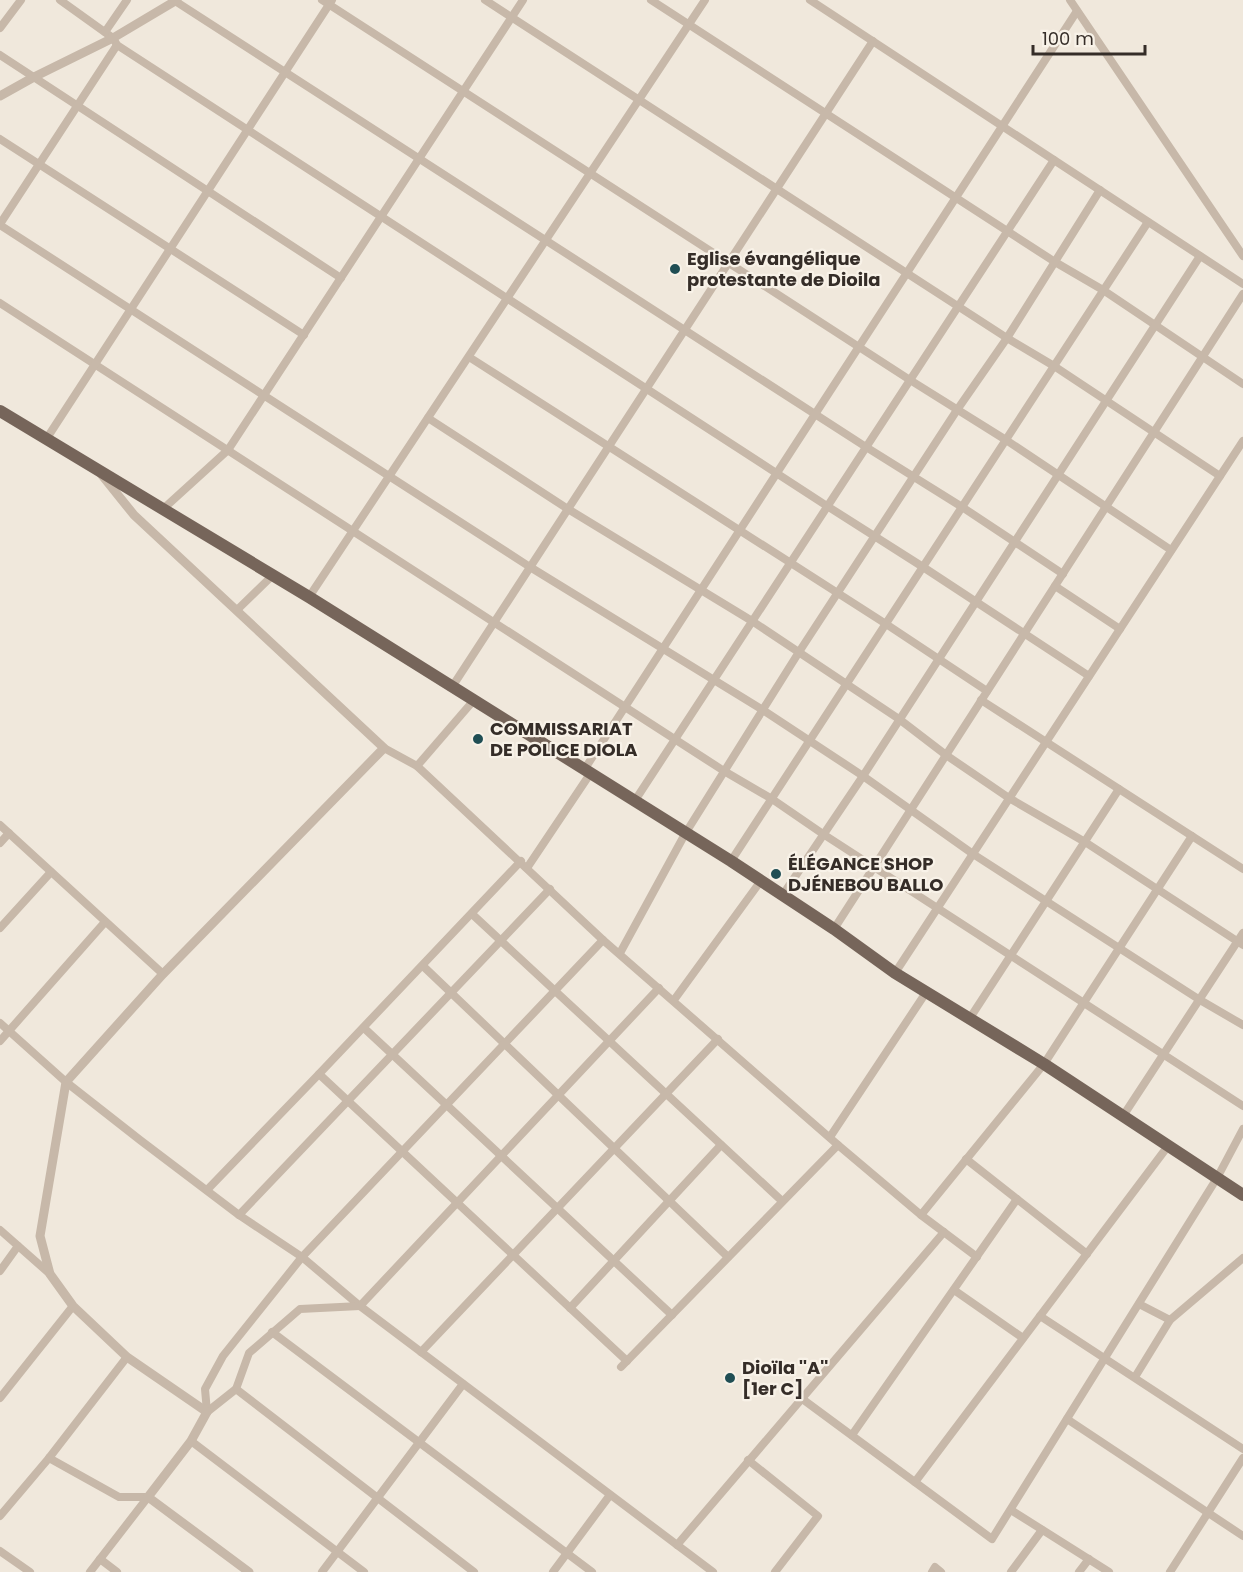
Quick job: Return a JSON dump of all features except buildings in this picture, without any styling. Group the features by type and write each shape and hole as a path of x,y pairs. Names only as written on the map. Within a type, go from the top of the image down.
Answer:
{"main road":[{"path":"0,411 309,597 731,861 834,929 895,973 1044,1064 1243,1195"}],"street":[{"path":"0,28 21,0"},
{"path":"60,0 247,130 1089,676"},
{"path":"128,0 112,38 77,106 0,225 530,567 764,710 863,776 973,854 1200,1000 1243,1025"},
{"path":"485,0 1007,338 1054,366 1220,476"},
{"path":"162,510 228,450 523,0"},
{"path":"651,0 1055,262 1103,290 1243,384"},
{"path":"309,597 705,0"},
{"path":"810,0 1243,284"},
{"path":"1070,0 1243,256"},
{"path":"0,96 112,38 176,1 1063,574"},
{"path":"46,438 285,72 327,2 590,174 1006,440 1171,550"},
{"path":"207,1190 472,914 524,865 587,772 625,706 699,590 816,415 1077,11"},
{"path":"452,687 873,41"},
{"path":"0,55 341,278"},
{"path":"0,139 304,335"},
{"path":"634,802 1054,160"},
{"path":"620,952 685,834 724,771 957,410 1007,338 1100,190"},
{"path":"731,861 1148,222"},
{"path":"782,896 863,776 1200,256"},
{"path":"834,929 1243,294"},
{"path":"0,303 724,771 772,799 1243,1106"},
{"path":"469,357 886,624 987,692"},
{"path":"428,418 568,509 752,621 899,719 946,755 1009,798 1085,842 1240,943"},
{"path":"895,973 1243,441"},
{"path":"98,471 134,515 384,748 417,766 603,940 620,952 838,1145 921,1215 977,1257"},
{"path":"237,610 273,575"},
{"path":"1055,586 1120,629"},
{"path":"417,766 474,700"},
{"path":"981,700 1243,869"},
{"path":"50,1274 40,1236 66,1082 163,974 384,748"},
{"path":"970,1018 1119,789"},
{"path":"0,825 163,974"},
{"path":"0,843 9,833"},
{"path":"921,1215 1044,1064 1192,837"},
{"path":"0,928 51,872"},
{"path":"674,1000 760,882"},
{"path":"239,1215 550,889"},
{"path":"472,914 782,1201"},
{"path":"0,1041 105,922"},
{"path":"1123,1116 1240,943 1243,933"},
{"path":"207,1412 206,1389 223,1356 302,1257 603,940"},
{"path":"423,966 728,1257"},
{"path":"90,1572 191,1441 207,1412 236,1389 249,1353 300,1309 360,1306 659,988"},
{"path":"830,1137 927,991"},
{"path":"0,1023 66,1082 239,1215 302,1257 360,1306 712,1572"},
{"path":"363,1028 672,1315"},
{"path":"421,1352 718,1039"},
{"path":"319,1074 570,1308 624,1364 838,1145"},
{"path":"801,1398 992,1539 1217,1178 1243,1129"},
{"path":"570,1308 721,1145"},
{"path":"915,1482 1168,1146"},
{"path":"966,1159 1087,1254"},
{"path":"852,1436 1017,1199"},
{"path":"0,1230 50,1274 73,1306 127,1357 207,1412"},
{"path":"677,1545 944,1232"},
{"path":"0,1271 18,1246"},
{"path":"1135,1377 1170,1320 1243,1258"},
{"path":"954,1290 1023,1338"},
{"path":"1139,1304 1170,1320"},
{"path":"0,1398 73,1306"},
{"path":"1040,1316 1243,1449"},
{"path":"272,1332 592,1572"},
{"path":"0,1516 49,1458 127,1357"},
{"path":"321,1572 463,1384"},
{"path":"236,1389 474,1572"},
{"path":"1067,1419 1243,1536"},
{"path":"191,1441 364,1572"},
{"path":"49,1458 119,1497 148,1497 249,1572"},
{"path":"1170,1572 1243,1458"},
{"path":"748,1460 818,1516 775,1572"},
{"path":"553,1572 610,1495"},
{"path":"1011,1510 1108,1572"},
{"path":"1011,1572 1042,1530"},
{"path":"0,1551 30,1572"},
{"path":"100,1559 117,1572"},
{"path":"1079,1572 1089,1559"},
{"path":"932,1572 935,1567 941,1572"}],"place":[{"name":"Eglise évangélique protestante de Dioila","path":"675,269"},
{"name":"COMMISSARIAT DE POLICE DIOLA","path":"478,739"},
{"name":"ÉLÉGANCE SHOP DJÉNEBOU BALLO","path":"776,874"},
{"name":"Dioïla ''A'' [1er C]","path":"730,1378"}]}
